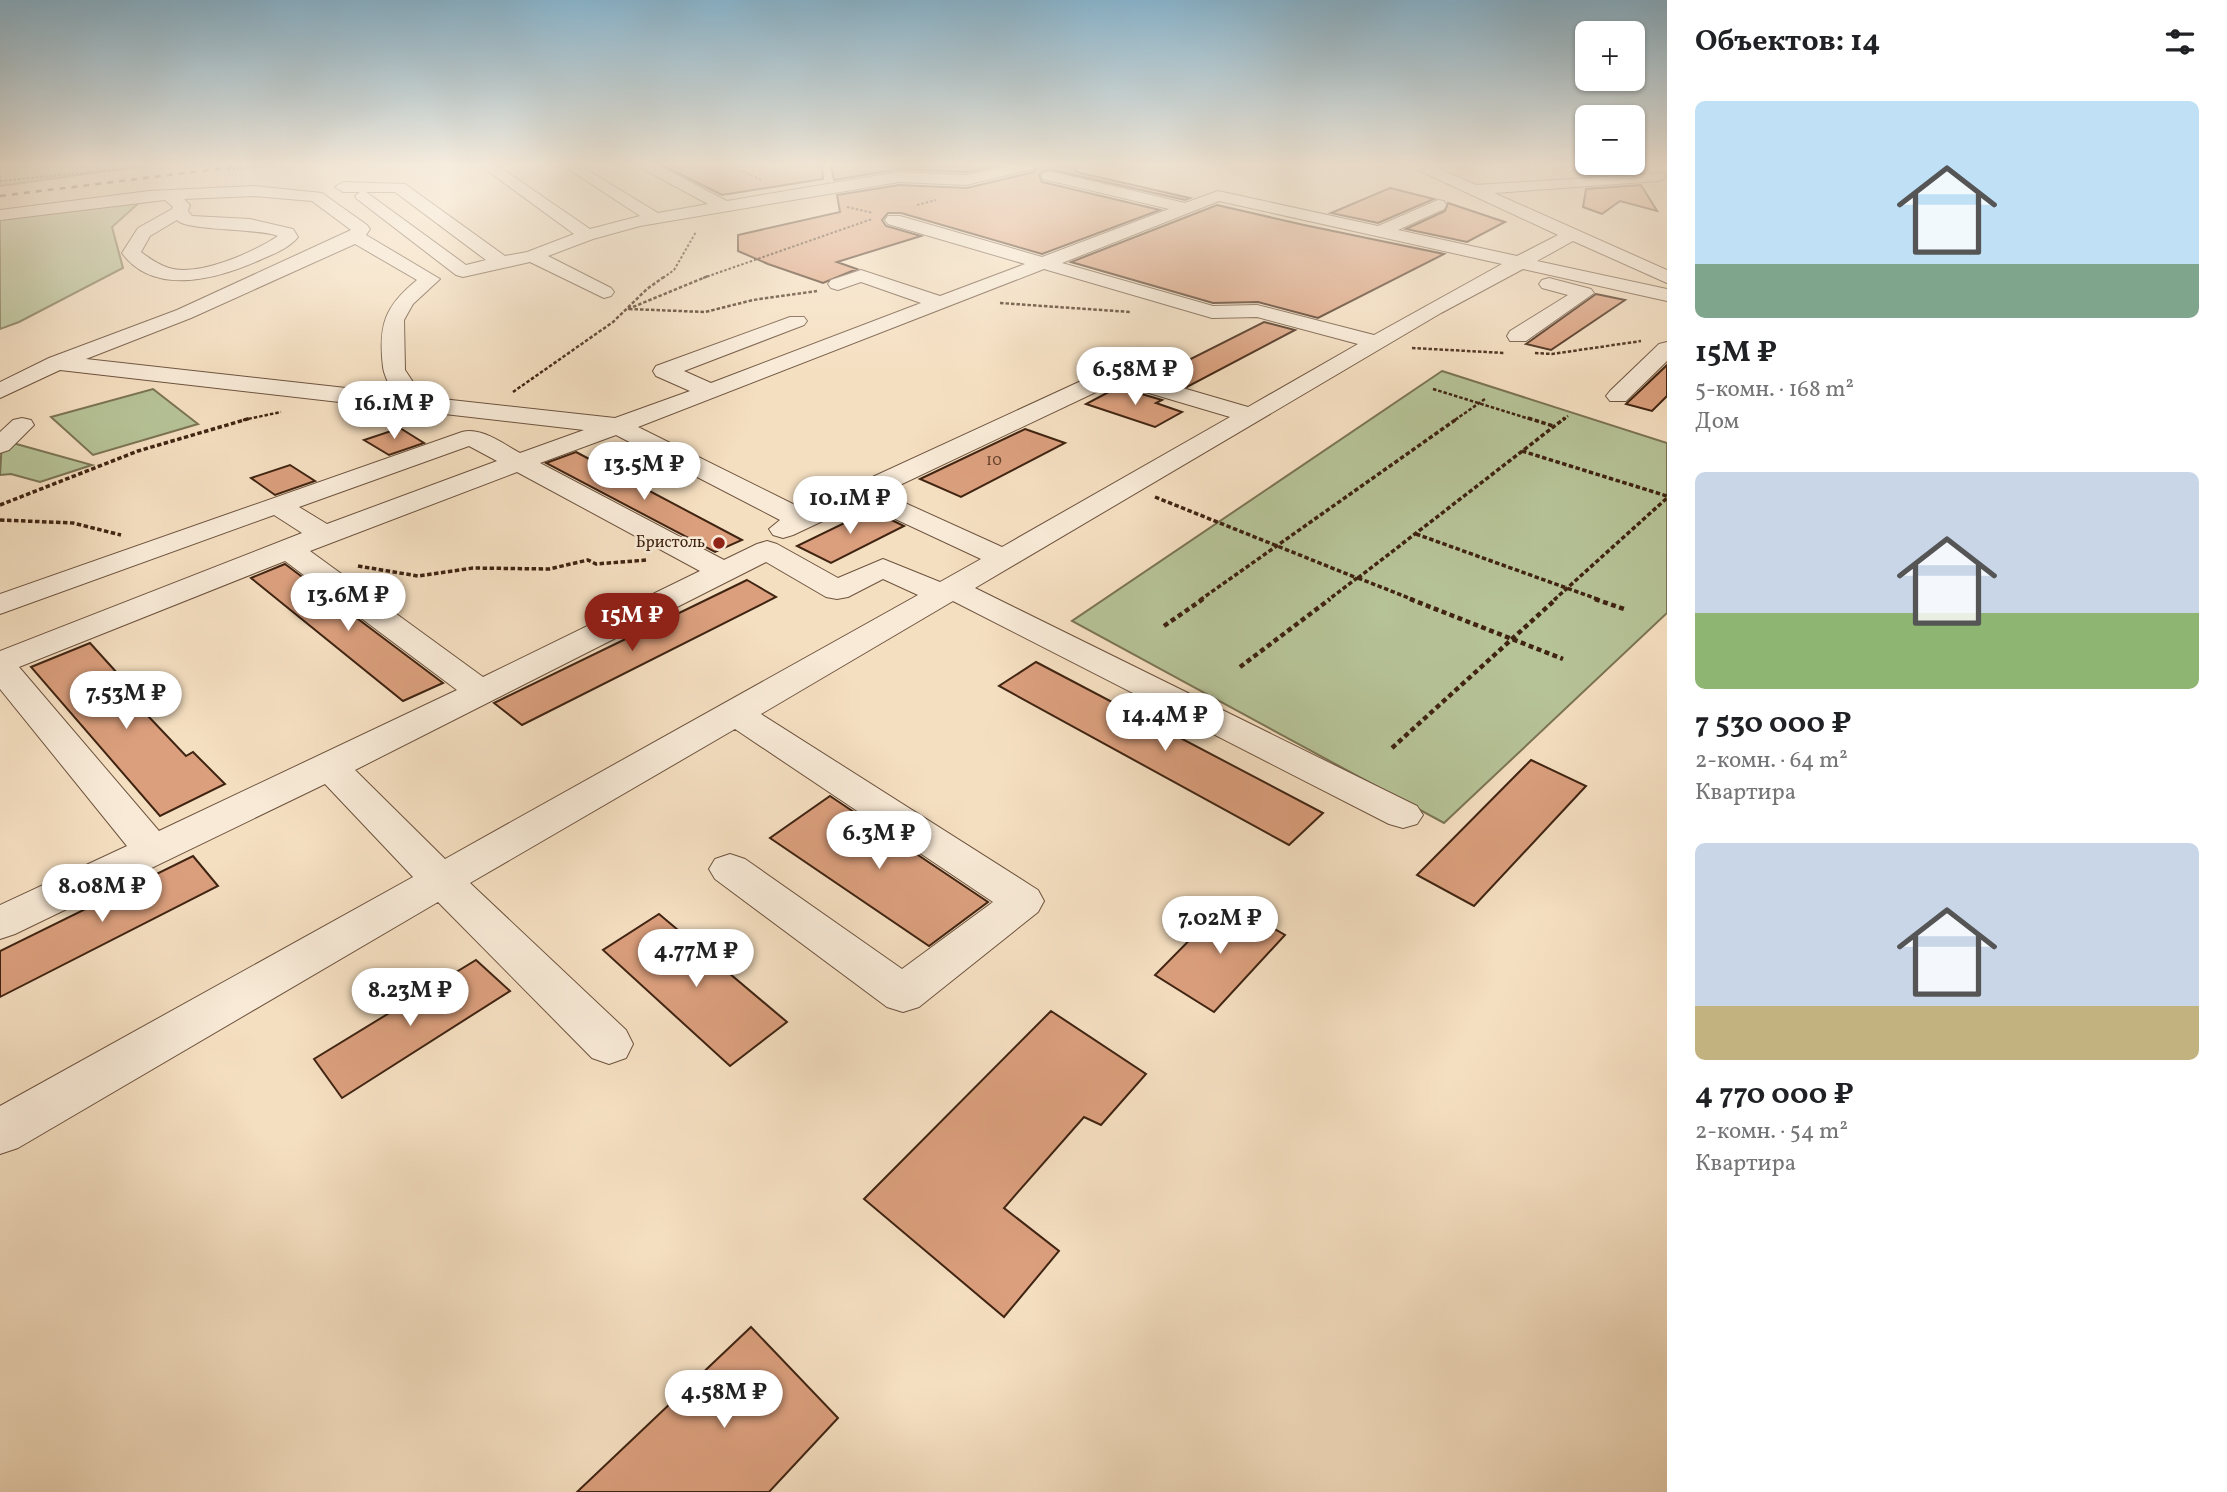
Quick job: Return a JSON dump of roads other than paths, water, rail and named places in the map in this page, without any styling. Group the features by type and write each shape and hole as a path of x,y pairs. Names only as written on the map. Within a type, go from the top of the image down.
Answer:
{"street":[{"path":"140,236 131,253 153,268 171,275 192,275 233,263 273,247 288,236"},
{"path":"416,236 463,271 532,256 585,236"},
{"path":"465,236 502,263"},
{"path":"965,236 1046,254 1212,312 1257,311 1377,342"},
{"path":"152,849 0,665 324,535 941,303 1046,254 1077,250 1114,236"},
{"path":"1393,236 1510,267 1584,293 1518,335"},
{"path":"0,1132 735,713 1377,342 1568,236"},
{"path":"1575,236 1667,277"},
{"path":"0,391 57,363 167,321 356,237 430,279 404,301 394,320 394,370 401,382 404,402"},
{"path":"532,256 604,292"},
{"path":"1510,267 1667,295"},
{"path":"838,284 861,276 941,303"},
{"path":"711,391 664,371 797,321"},
{"path":"1618,396 1667,349"},
{"path":"57,363 617,426 803,520"},
{"path":"767,550 769,536 1113,375 1250,415"},
{"path":"0,444 23,425"},
{"path":"0,605 471,437 724,572"},
{"path":"861,493 1003,558"},
{"path":"277,505 324,535"},
{"path":"288,549 481,692"},
{"path":"0,923 330,767 767,550"},
{"path":"767,550 837,590 883,568 947,591 1403,815"},
{"path":"730,869 903,994 1023,901 735,713"},
{"path":"330,767 609,1044"}],"place":[{"name":"Бристоль","path":"719,543"}]}
